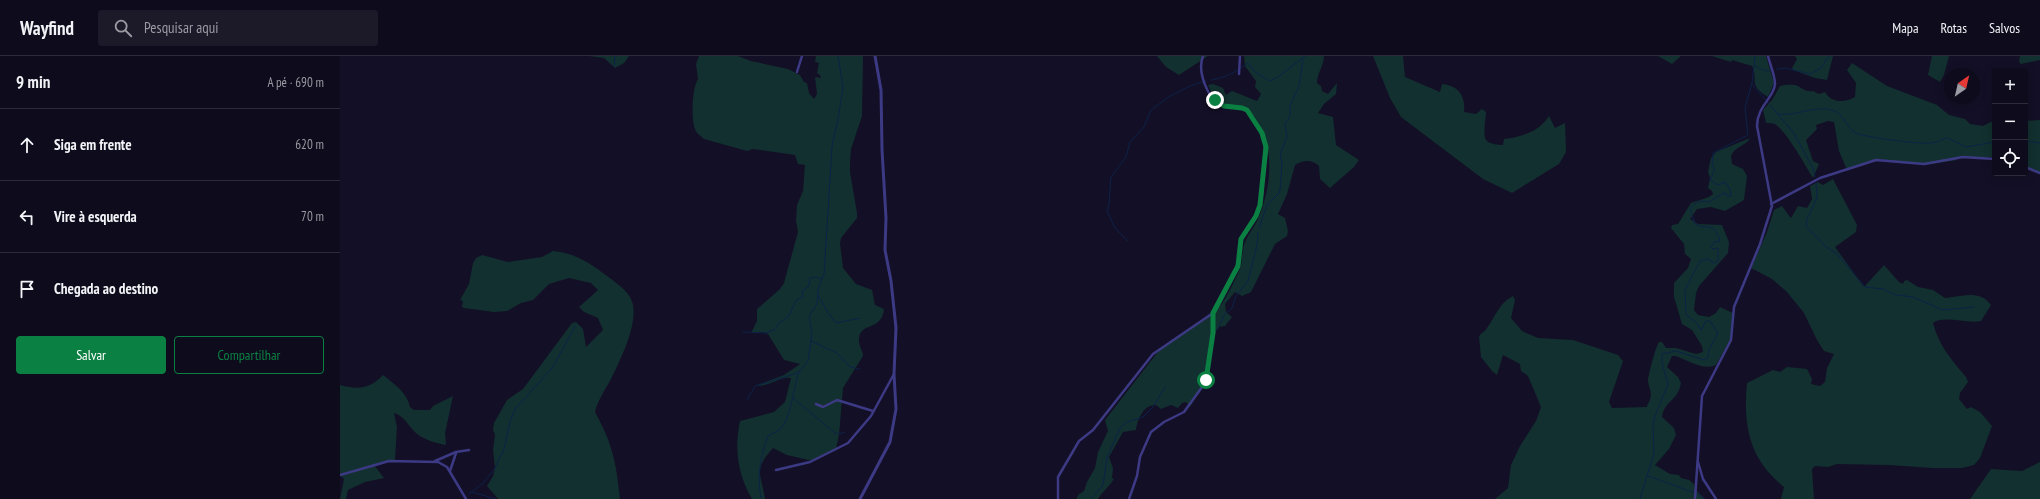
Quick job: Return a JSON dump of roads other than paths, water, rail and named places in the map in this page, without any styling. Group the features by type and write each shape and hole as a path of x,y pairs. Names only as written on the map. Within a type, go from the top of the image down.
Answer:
{"street":[{"path":"797,72 802,56"},
{"path":"860,499 891,440 896,409 894,374 896,328 891,281 885,250 886,218 882,150 881,90 875,56"},
{"path":"1129,499 1140,457 1151,432 1164,422 1184,412 1204,383 1212,341 1213,313 1238,266 1241,239 1259,210 1262,196 1266,147 1263,137 1248,112 1242,108 1222,105 1212,96 1204,76 1202,63 1203,56"},
{"path":"1238,74 1240,56"},
{"path":"1696,498 1697,460 1702,396 1731,340 1734,307 1760,244 1772,204 1757,126 1758,113 1775,84 1768,56"},
{"path":"1772,204 1820,178 1876,160 1927,164 1963,157 1992,159"},
{"path":"2028,168 2040,173"},
{"path":"1058,499 1058,477 1079,441 1093,430 1153,354 1213,313"},
{"path":"776,470 810,462 847,444 873,411 894,374"},
{"path":"816,404 823,407 837,400 873,411"},
{"path":"434,462 456,452 469,450"},
{"path":"450,471 456,452"},
{"path":"1697,460 1703,479 1716,499"},
{"path":"340,474 389,461 434,462 443,464 450,471 466,499"}],"waterway":[{"path":"614,66 615,56"},
{"path":"747,400 755,386 794,374 800,371 808,361 812,334 809,316 817,304 818,290 824,274 832,146 843,87 838,56"},
{"path":"1211,80 1231,74 1248,63 1255,72 1270,81 1278,77 1305,56"},
{"path":"1640,499 1654,453 1653,425 1655,416 1668,384 1662,363 1662,354 1676,351 1704,360 1708,358 1709,350 1718,333 1710,321 1706,321 1701,330 1697,323 1686,315 1685,290 1700,261 1708,259 1714,263 1718,261 1718,248 1712,249 1711,247 1714,242 1720,241 1715,230 1710,227 1695,224 1690,209 1696,203 1701,201 1709,202 1722,194 1726,193 1727,196 1731,196 1730,189 1725,182 1718,185 1710,180 1715,169 1712,165 1713,153 1748,135 1745,108 1752,83 1755,56"},
{"path":"1777,69 1785,68 1810,74 1821,68 1829,56"},
{"path":"1259,228 1267,205 1280,190 1282,163 1280,154 1287,137 1285,124 1290,116 1290,106 1299,86 1303,59"},
{"path":"1755,66 1765,71 1772,70"},
{"path":"1128,241 1115,228 1107,211 1111,177 1126,157 1130,142 1144,127 1151,110 1170,96 1190,86 1206,81"},
{"path":"1752,84 1793,132 1813,168 1815,177"},
{"path":"1778,114 1791,114 1825,109 1832,110 1839,114 1856,133 1871,137 1915,143 1931,143 1948,138 1966,147 1992,143"},
{"path":"2028,141 2040,143"},
{"path":"1816,182 1817,198 1807,219 1806,226 1825,246 1837,254 1865,287 1883,289 1896,295 1913,297 1943,310 1974,307"},
{"path":"1218,329 1224,315 1232,308 1236,296 1248,281 1257,245 1258,233"},
{"path":"743,332 766,333 774,330 779,323 789,316 796,300 803,297 802,291 809,286 810,278 816,277 821,279"},
{"path":"818,295 828,313 836,323 860,318"},
{"path":"469,494 482,484 494,470 504,449 510,422 515,409 553,367 575,326"},
{"path":"811,341 837,353 850,367 859,369"},
{"path":"761,499 759,475 765,444 768,436 778,431 787,417 799,371"},
{"path":"1091,499 1103,485 1107,458 1120,428 1127,422 1143,417 1153,407 1165,387"},
{"path":"793,398 835,433 839,434 845,432"},
{"path":"1648,476 1698,494 1705,499"},
{"path":"472,492 496,499"}]}
